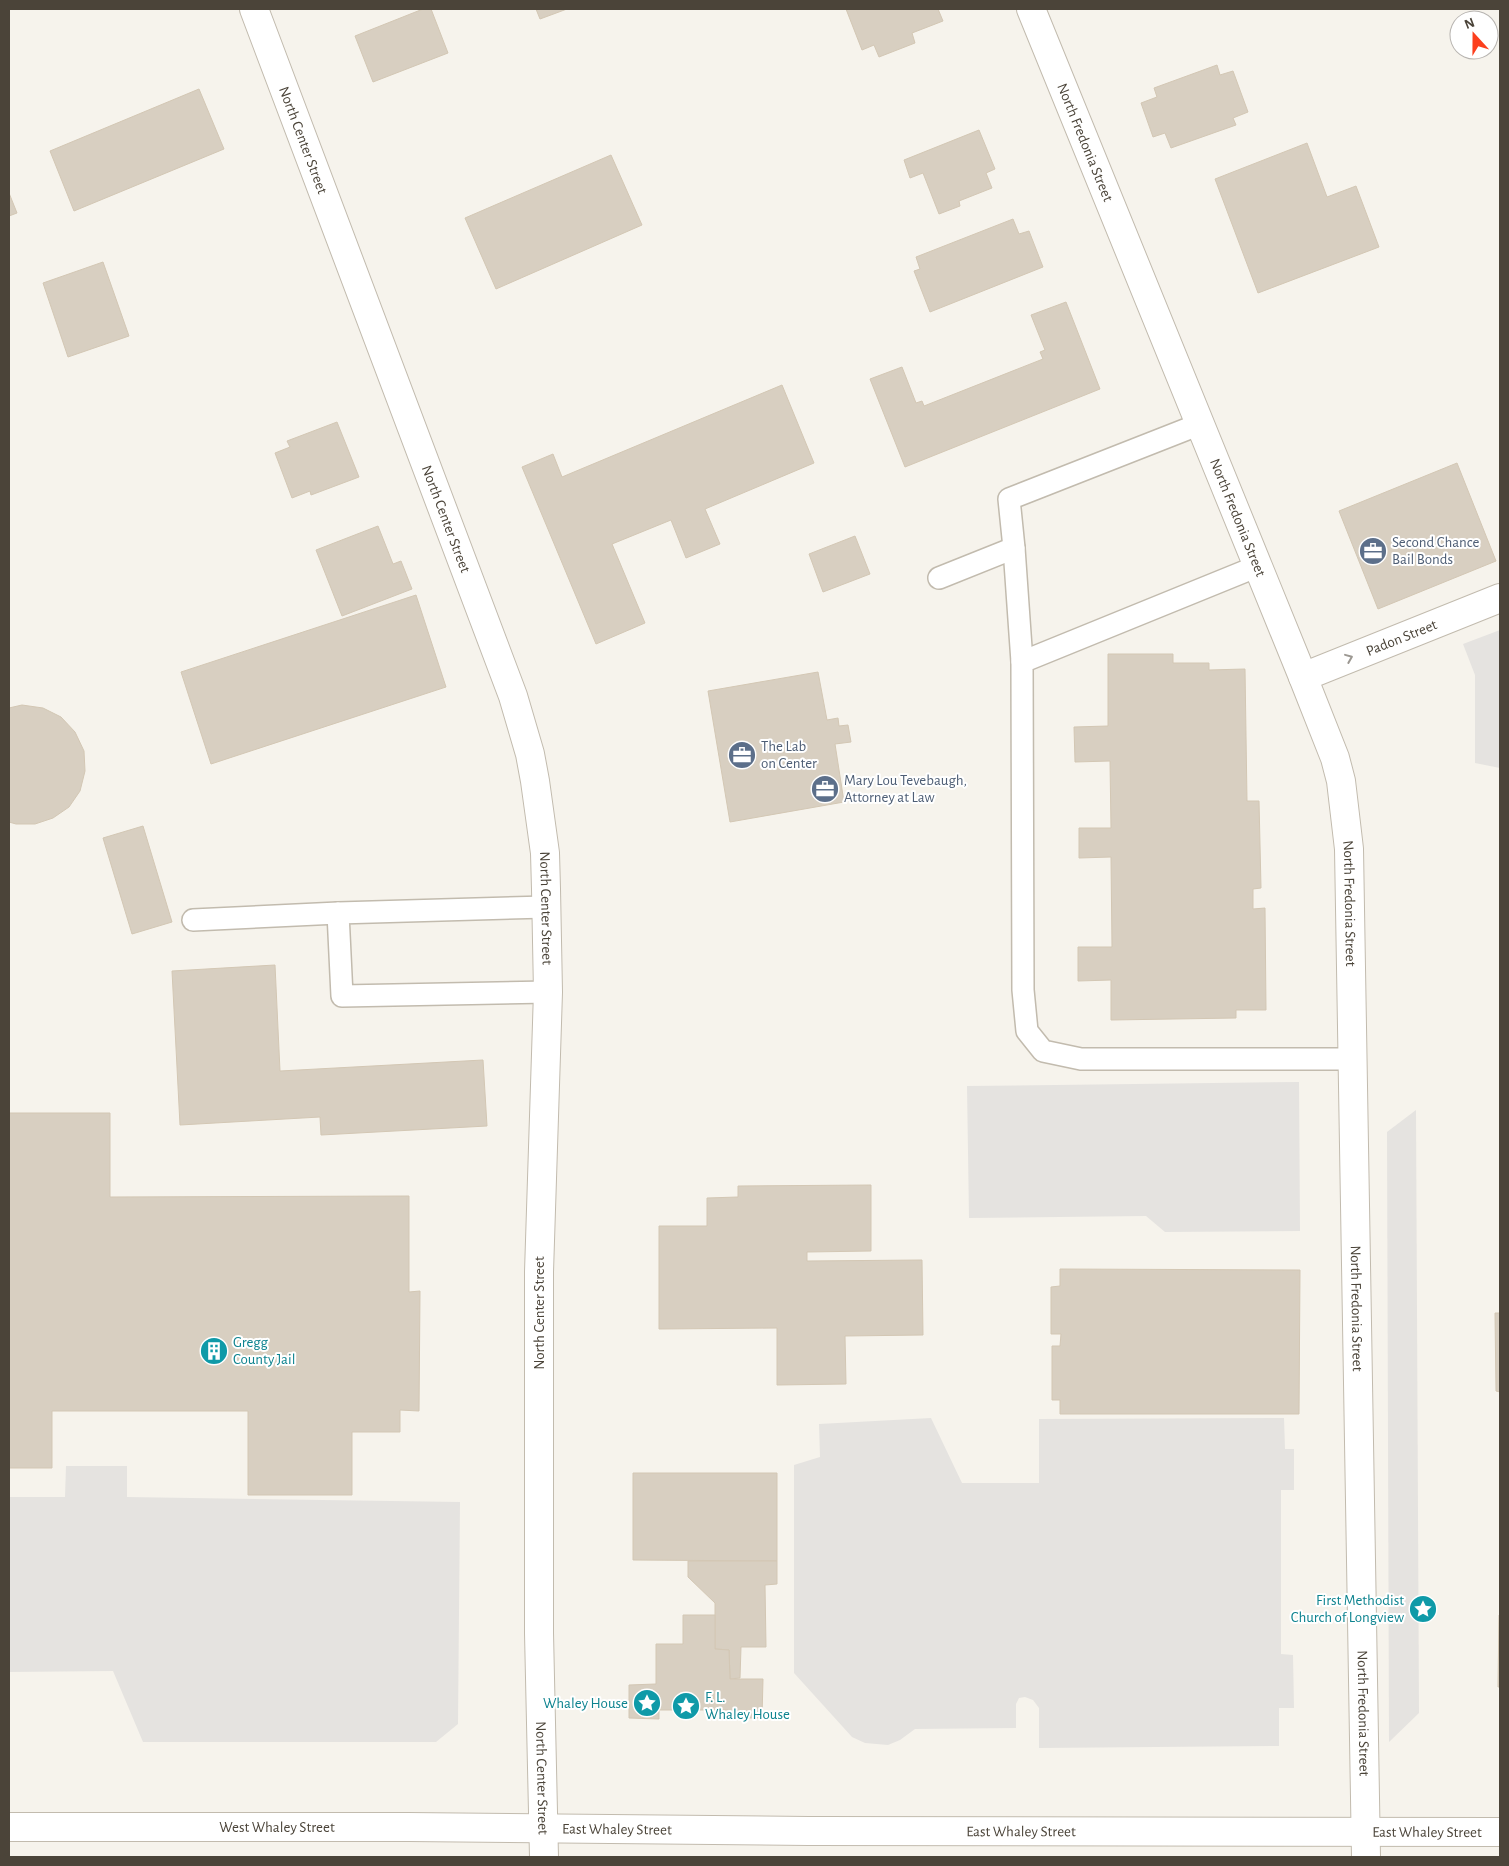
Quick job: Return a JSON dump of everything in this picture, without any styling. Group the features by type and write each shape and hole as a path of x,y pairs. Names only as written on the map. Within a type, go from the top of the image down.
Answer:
{"street":[{"name":"North Center Street","path":"254,9 513,696 530,754 541,814 545,853 548,992 539,1272 538,1633 544,1857"},
{"name":"North Fredonia Street","path":"1031,9 1303,677 1334,758 1344,804 1348,848 1365,1844"},
{"name":"Padon Street","path":"1303,677 1500,598"},
{"name":"West Whaley Street","path":"9,1827 544,1829"},
{"name":"East Whaley Street","path":"544,1829 1365,1844 1500,1832"}],"lane":[{"path":"1200,424 1008,499 1014,548 1022,662 1023,990 1027,1030 1043,1051 1081,1059 1352,1059"},
{"path":"939,578 1014,548"},
{"path":"1022,662 1258,566"},
{"path":"193,920 338,913 546,907"},
{"path":"338,913 342,996 548,992"}],"shaded area":[{"path":"1500,630 1500,768 1475,763 1475,675 1463,644"},
{"path":"1299,1082 1300,1231 1165,1232 1146,1216 969,1218 967,1086"},
{"path":"1416,1110 1419,1713 1389,1742 1387,1132"},
{"path":"931,1418 962,1483 1039,1483 1039,1419 1284,1418 1285,1449 1294,1449 1294,1490 1281,1490 1281,1654 1293,1655 1294,1708 1279,1708 1279,1746 1039,1748 1039,1708 1033,1700 1025,1697 1019,1698 1016,1704 1016,1728 915,1729 900,1740 888,1745 865,1743 852,1737 794,1673 794,1465 820,1457 819,1424"},
{"path":"66,1466 127,1466 127,1497 460,1502 458,1724 436,1742 143,1742 113,1671 9,1672 9,1497 65,1497"}],"building":[{"path":"423,9 431,9 448,53 373,82 355,36"},
{"path":"536,9 567,9 540,19"},
{"path":"846,9 938,9 943,21 912,33 915,43 879,57 874,45 862,50"},
{"path":"1217,65 1220,75 1233,71 1248,112 1233,118 1236,125 1171,148 1165,133 1153,137 1141,103 1157,97 1154,88"},
{"path":"199,89 224,149 74,211 50,151"},
{"path":"979,130 995,169 986,173 992,188 959,201 960,206 939,214 923,173 910,178 904,160"},
{"path":"1307,143 1327,197 1356,186 1379,247 1258,293 1215,179"},
{"path":"611,155 642,225 496,289 465,218"},
{"path":"9,193 17,213 9,216"},
{"path":"1013,219 1019,234 1029,231 1043,267 930,312 914,271 920,269 916,257"},
{"path":"103,262 129,336 68,357 43,283"},
{"path":"1066,302 1100,389 905,467 870,379 902,367 916,403 922,401 924,406 1043,359 1040,352 1045,350 1031,315"},
{"path":"782,385 814,463 705,509 720,544 686,558 671,520 612,544 645,623 596,644 522,467 553,454 562,477"},
{"path":"337,422 359,477 311,495 310,491 292,498 275,453 290,447 287,441"},
{"path":"1457,463 1496,561 1378,609 1339,511"},
{"path":"378,526 393,564 401,561 412,589 342,616 316,550"},
{"path":"855,536 870,574 823,592 809,554"},
{"path":"416,595 446,687 211,764 181,672"},
{"path":"1108,654 1173,654 1173,663 1209,663 1209,670 1245,669 1247,801 1259,801 1261,888 1253,889 1253,909 1265,908 1266,1010 1236,1010 1236,1018 1111,1020 1111,980 1078,981 1078,947 1112,947 1111,857 1079,858 1079,828 1111,828 1110,761 1075,762 1074,727 1108,726"},
{"path":"818,672 827,720 838,718 839,726 848,725 851,742 835,744 844,802 730,822 708,691"},
{"path":"22,705 43,708 61,717 75,732 84,751 85,771 80,791 69,807 53,818 35,824 9,822 9,708"},
{"path":"143,826 172,922 132,934 103,838"},
{"path":"275,965 280,1071 483,1060 487,1126 321,1135 320,1117 180,1125 172,971"},
{"name":"Gregg County Jail","path":"9,1113 110,1113 110,1197 409,1196 409,1292 420,1291 419,1411 400,1410 400,1432 352,1432 352,1495 248,1495 248,1411 52,1411 52,1468 9,1468"},
{"path":"871,1185 871,1251 807,1252 807,1261 922,1260 923,1335 845,1336 846,1384 777,1385 777,1328 659,1329 659,1226 707,1226 707,1198 738,1197 738,1186"},
{"path":"1060,1269 1300,1270 1299,1414 1060,1414 1060,1400 1052,1400 1052,1346 1060,1346 1061,1334 1051,1334 1051,1287 1060,1286"},
{"path":"1495,1313 1500,1313 1500,1392 1496,1391"},
{"path":"633,1473 777,1473 777,1561 633,1560"},
{"path":"688,1561 777,1561 777,1584 765,1585 766,1647 741,1647 740,1678 730,1679 729,1650 715,1649 715,1603 688,1577"},
{"path":"683,1615 715,1615 715,1649 729,1650 730,1679 763,1679 762,1718 728,1718 728,1710 659,1710 659,1719 629,1718 629,1685 656,1684 656,1644 683,1644"},
{"path":"1499,1615 1500,1687 1498,1687"}],"place":[{"name":"Second Chance Bail Bonds","path":"1373,551"},
{"name":"The Lab on Center","path":"742,755"},
{"name":"Mary Lou Tevebaugh, Attorney at Law","path":"825,789"},
{"name":"Gregg County Jail","path":"214,1351"},
{"name":"First Methodist Church of Longview","path":"1423,1609"},
{"name":"Whaley House","path":"647,1703"},
{"name":"F. L. Whaley House","path":"686,1706"}]}
